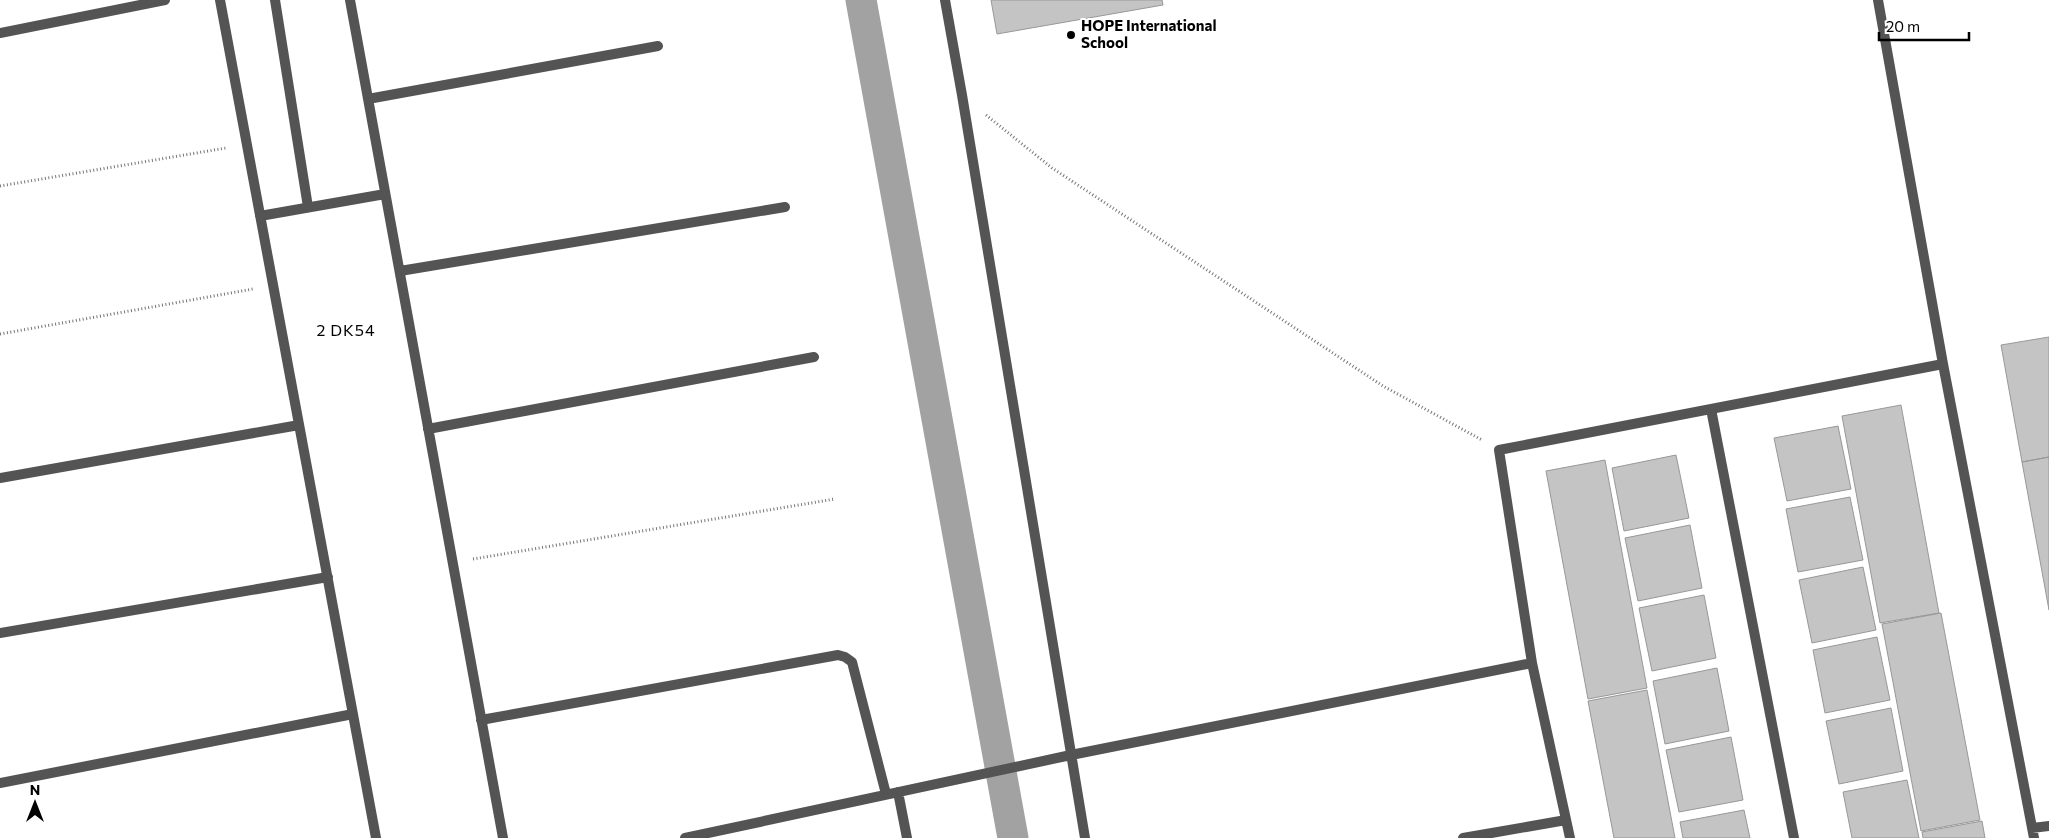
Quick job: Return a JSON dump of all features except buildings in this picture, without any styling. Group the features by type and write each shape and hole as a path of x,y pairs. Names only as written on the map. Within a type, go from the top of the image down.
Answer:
{"street":[{"path":"0,33 165,0"},
{"path":"220,0 376,838"},
{"path":"275,0 308,207"},
{"path":"350,0 503,838"},
{"path":"945,0 1085,838"},
{"path":"1878,0 1943,364 2033,833 2049,826"},
{"path":"368,99 658,46"},
{"path":"260,216 385,194"},
{"path":"400,271 785,207"},
{"path":"428,429 814,357"},
{"path":"1570,838 1532,663 1499,450 1943,364"},
{"path":"1711,409 1794,838"},
{"path":"0,478 299,425"},
{"path":"0,633 328,577"},
{"path":"481,720 838,655 846,657 852,662 886,794"},
{"path":"685,838 1071,754 1532,663"},
{"path":"0,783 353,714"},
{"path":"898,792 907,838"},
{"path":"1463,838 1566,820"}],"path":[{"path":"962,95 1060,174 1383,386 1499,450"},
{"path":"0,186 247,144"},
{"path":"0,334 273,286"},
{"path":"453,563 835,499"}],"waterway":[{"path":"861,0 1013,838"}],"place":[{"name":"HOPE International School","path":"1071,35"}],"district":[{"name":"2 DK54","path":"346,330"}]}
